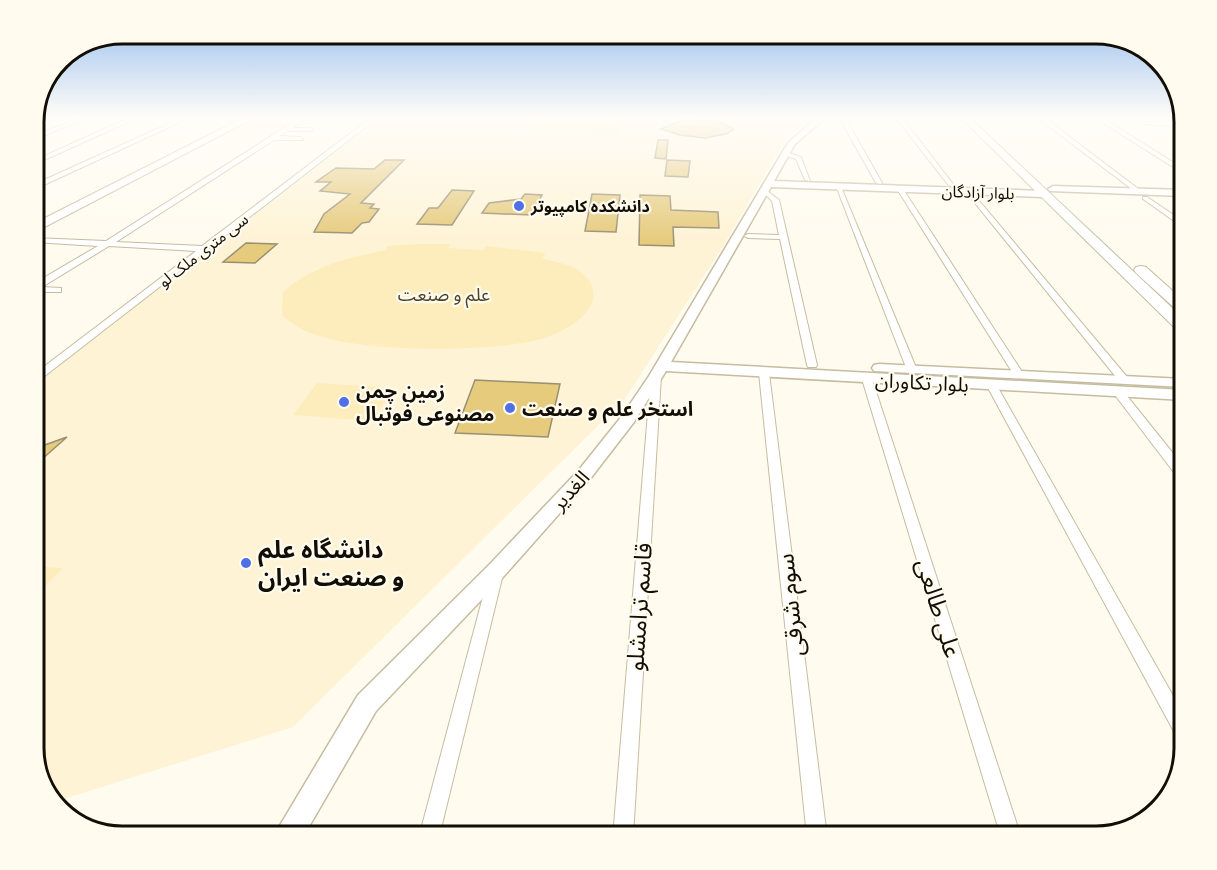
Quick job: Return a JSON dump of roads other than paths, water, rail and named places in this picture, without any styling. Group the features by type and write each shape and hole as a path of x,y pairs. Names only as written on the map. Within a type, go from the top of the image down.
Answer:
{"main road":[{"path":"44,217 159,160"},
{"path":"44,223 169,160"},
{"name":"الغدیر","path":"294,826 367,703 497,570 584,475 628,419 783,160"},
{"path":"1012,160 1174,300"},
{"path":"1017,160 1174,318"},
{"name":"بلوار آزادگان","path":"769,185 808,180 951,185 1174,198"},
{"name":"بلوار آزادگان","path":"769,185 1048,191"},
{"name":"بلوار آزادگان","path":"1142,195 1174,193"},
{"name":"بلوار تکاوران","path":"661,366 812,365 1019,375 1174,394"},
{"name":"بلوار تکاوران","path":"661,366 992,386 1174,383"}],"street":[{"path":"44,183 95,160"},
{"path":"44,281 239,160"},
{"name":"سی متری ملک لو","path":"44,372 320,160"},
{"path":"800,160 808,180"},
{"path":"866,160 879,183"},
{"path":"931,160 951,185"},
{"path":"1095,160 1174,219"},
{"path":"769,185 776,200 812,365"},
{"path":"838,187 912,370"},
{"path":"900,189 1019,375"},
{"path":"968,191 1122,386 1174,461"},
{"path":"748,236 784,237"},
{"path":"44,241 204,249"},
{"path":"44,289 58,290"},
{"name":"قاسم ترامشلو","path":"624,826 661,366"},
{"name":"سوم شرقی","path":"764,373 816,826"},
{"name":"علی طالعی","path":"867,379 1008,826"},
{"path":"992,386 1174,715"},
{"path":"432,826 497,570"}],"place":[{"name":"دانشکده کامپیوتر","path":"519,206"},
{"name":"زمین چمن مصنوعی فوتبال","path":"344,402"},
{"name":"استخر علم و صنعت","path":"510,408"},
{"name":"دانشگاه علم و صنعت ایران","path":"246,563"}],"district":[{"name":"علم و صنعت","path":"444,294"}]}
